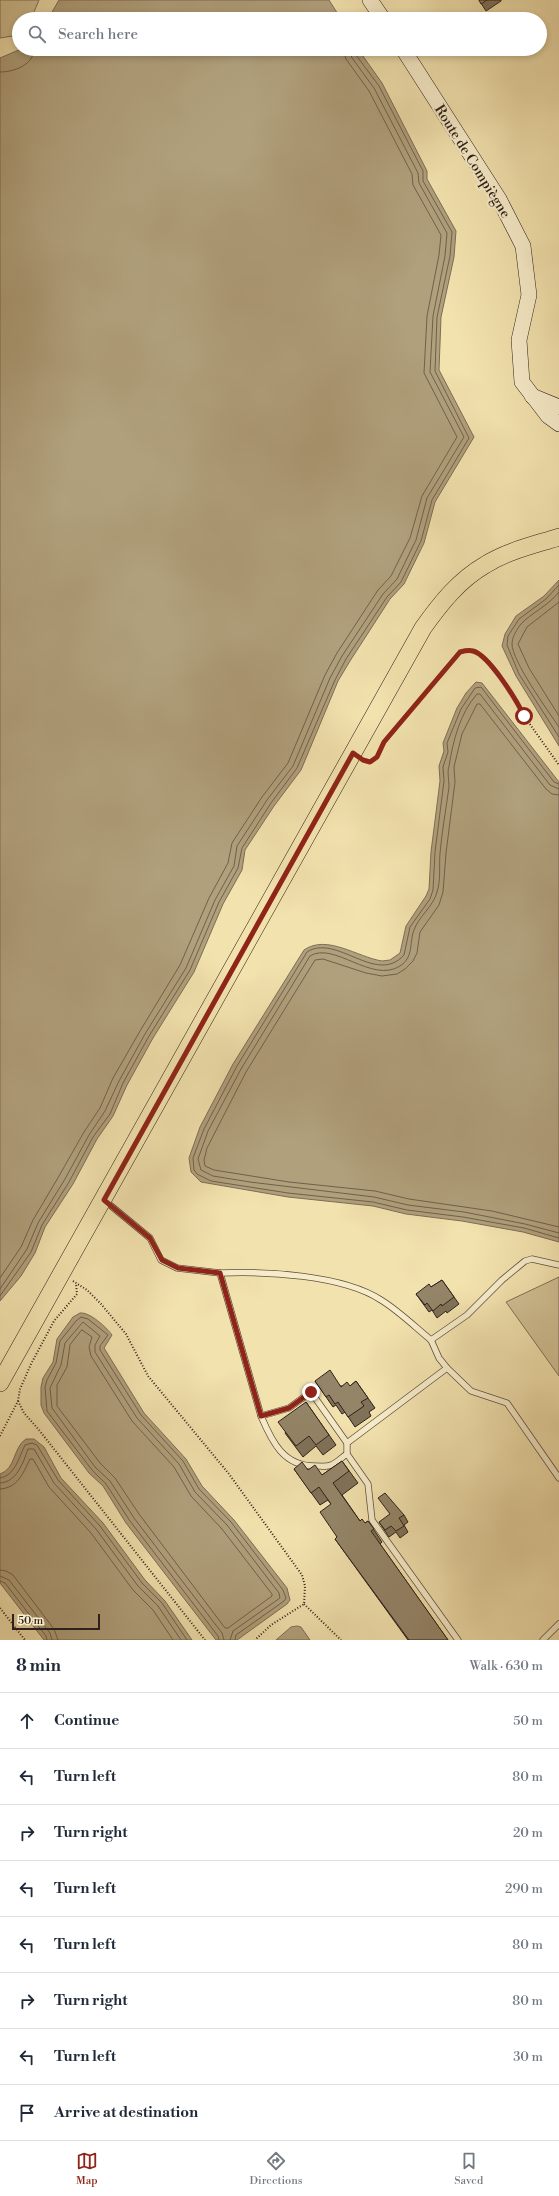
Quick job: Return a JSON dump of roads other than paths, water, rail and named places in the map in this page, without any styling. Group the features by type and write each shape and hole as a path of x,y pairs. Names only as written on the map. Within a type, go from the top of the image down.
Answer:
{"main road":[{"path":"370,0 378,12"},
{"name":"Route de Compiègne","path":"407,56 499,199 522,246 529,295 519,340 522,382 548,416 559,424"},
{"path":"532,396 559,407"},
{"path":"0,1383 104,1200 423,628 441,602 484,565 516,550 559,536"}],"lane":[{"path":"104,1200 150,1238 162,1260 178,1268 220,1273 242,1272 324,1279 347,1285 381,1300 431,1340 439,1358 447,1368 471,1390 507,1403 559,1478"},
{"path":"431,1340 467,1315 502,1280 525,1262 532,1259 559,1265"},
{"path":"220,1273 261,1416 270,1436 283,1453 294,1463 307,1466 331,1465 347,1454"},
{"path":"347,1443 447,1368"},
{"path":"261,1416 289,1408 311,1392 347,1443 347,1454 368,1484 372,1520 458,1640"},
{"path":"543,1640 559,1624"}],"water":[{"path":"59,0 329,0 337,12 52,12"},
{"path":"12,53 12,56 363,56 382,83 427,171 427,179 456,231 454,257 441,317 439,370 474,437 435,502 424,543 404,584 390,599 338,681 301,770 274,806 245,850 242,870 223,904 194,972 153,1038 127,1085 113,1116 97,1139 73,1184 45,1227 35,1253 21,1276 0,1301 0,58"},
{"path":"559,580 559,746 516,676 502,646 505,634 516,616 544,596"},
{"path":"476,682 482,683 559,782 559,1242 523,1232 462,1221 406,1214 373,1206 288,1197 201,1182 191,1172 189,1158 200,1127 233,1064 304,950 322,944 332,945 382,961 390,960 400,953 406,926 429,889 431,852 440,781 439,766 444,751 443,743 457,708 466,693"},
{"path":"80,1313 93,1317 112,1335 104,1348 144,1413 186,1459 202,1486 234,1520 287,1588 290,1600 287,1604 237,1640 216,1640 126,1523 103,1486 89,1473 44,1413 41,1405 41,1387 43,1378 53,1362 57,1339 73,1317"},
{"path":"26,1439 34,1439 44,1447 61,1478 103,1523 145,1580 165,1601 192,1640 44,1640 0,1583 0,1474 9,1468 19,1447"},
{"path":"291,1627 301,1627 310,1640 276,1640"}]}
